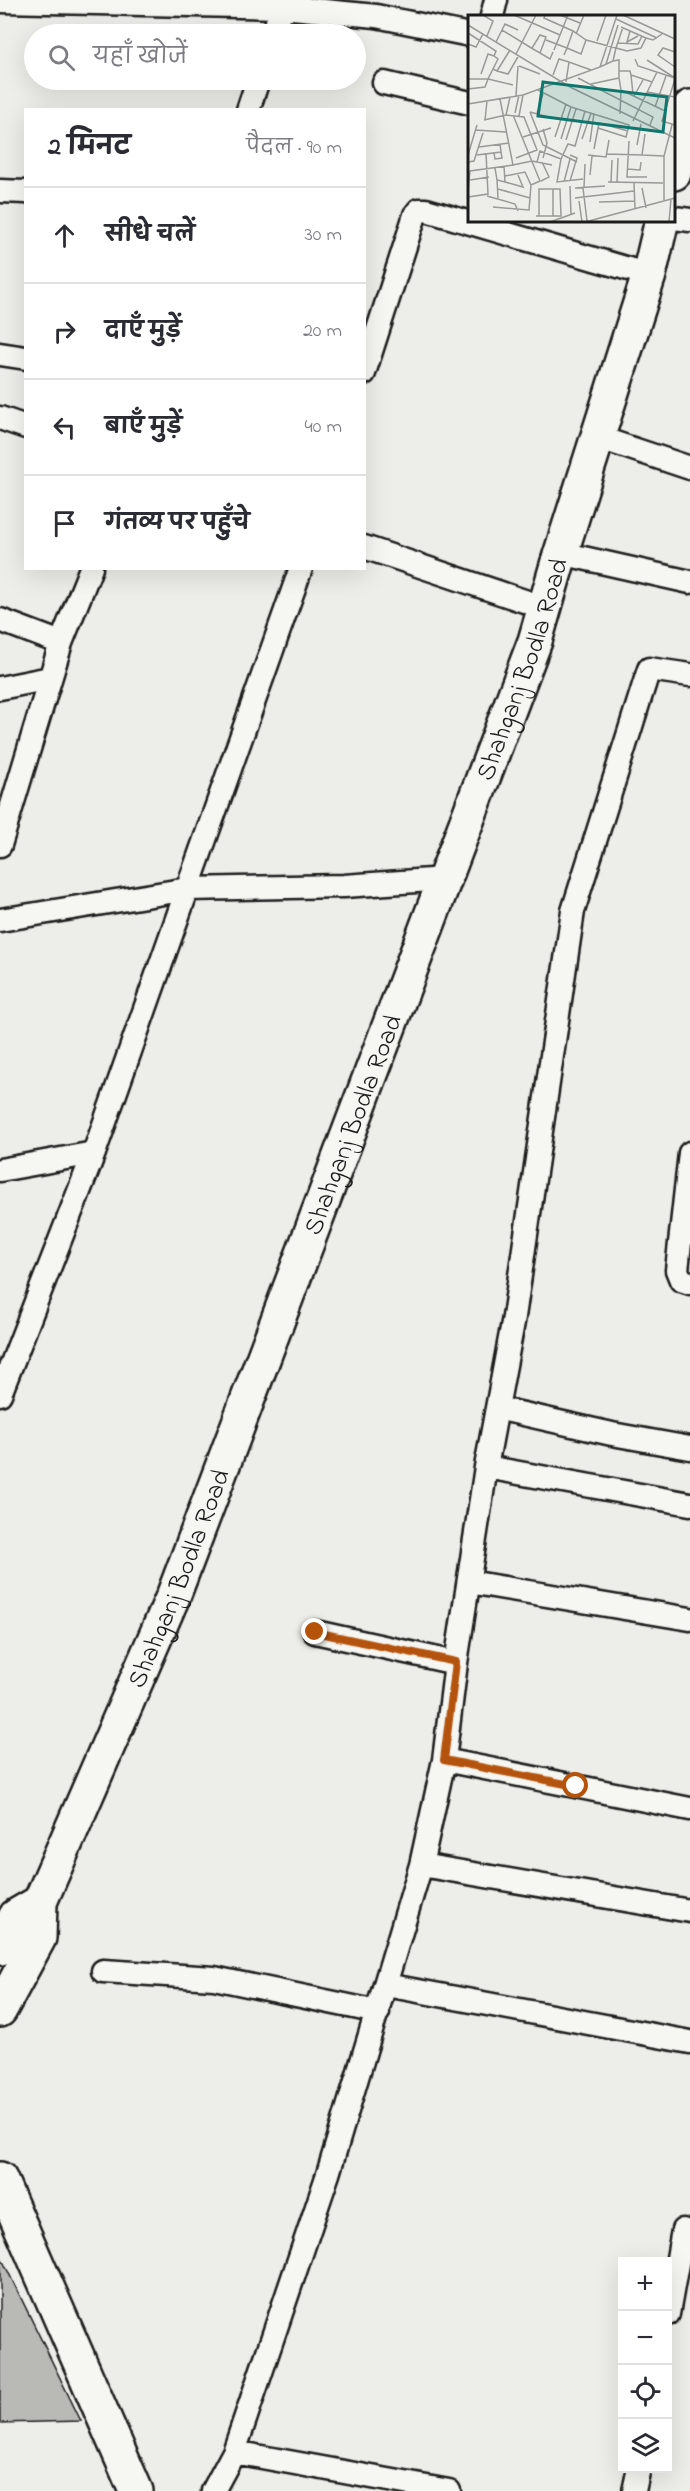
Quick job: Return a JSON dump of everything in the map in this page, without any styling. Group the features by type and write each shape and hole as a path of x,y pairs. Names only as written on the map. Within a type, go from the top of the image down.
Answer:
{"main road":[{"path":"675,167 682,124"},
{"name":"Shahganj Bodla Road","path":"0,2010 39,1938 40,1902 174,1594 535,641 649,275 662,222"},
{"path":"0,1948 16,1916 40,1902"},
{"path":"0,2179 136,2491"}],"street":[{"path":"492,15 496,0"},
{"path":"0,1 377,8 468,34"},
{"path":"276,24 282,7"},
{"path":"384,83 468,103"},
{"path":"249,108 255,90"},
{"path":"0,191 24,192"},
{"path":"366,367 414,215 419,210 426,210 649,275"},
{"path":"675,218 690,220"},
{"path":"0,354 24,358"},
{"path":"0,418 24,426"},
{"path":"597,437 690,468"},
{"path":"366,548 545,608"},
{"path":"561,553 690,582"},
{"path":"0,845 61,643 90,570"},
{"path":"0,1394 94,1153 299,570"},
{"path":"0,620 61,643"},
{"path":"213,2491 234,2452 328,2174 421,1865 444,1760 456,1662 486,1467 514,1317 573,911 649,669 690,675"},
{"path":"0,688 50,678"},
{"path":"0,920 188,889 344,886 445,879"},
{"path":"0,1170 94,1153"},
{"path":"690,1153 677,1270 681,1280 690,1283"},
{"path":"497,1408 612,1434 690,1448"},
{"path":"486,1467 690,1504"},
{"path":"469,1582 690,1619"},
{"path":"315,1632 456,1662"},
{"path":"444,1760 690,1809"},
{"path":"421,1865 690,1911"},
{"path":"103,1971 214,1978 378,2012"},
{"path":"386,1985 690,2042"},
{"path":"669,2311 685,2254 683,2230"},
{"path":"234,2452 449,2491"},
{"path":"634,2491 638,2473"}],"building":[{"path":"0,2255 81,2421 0,2423"}],"route":[{"path":"315,1632 456,1662 444,1760 576,1786"}]}
